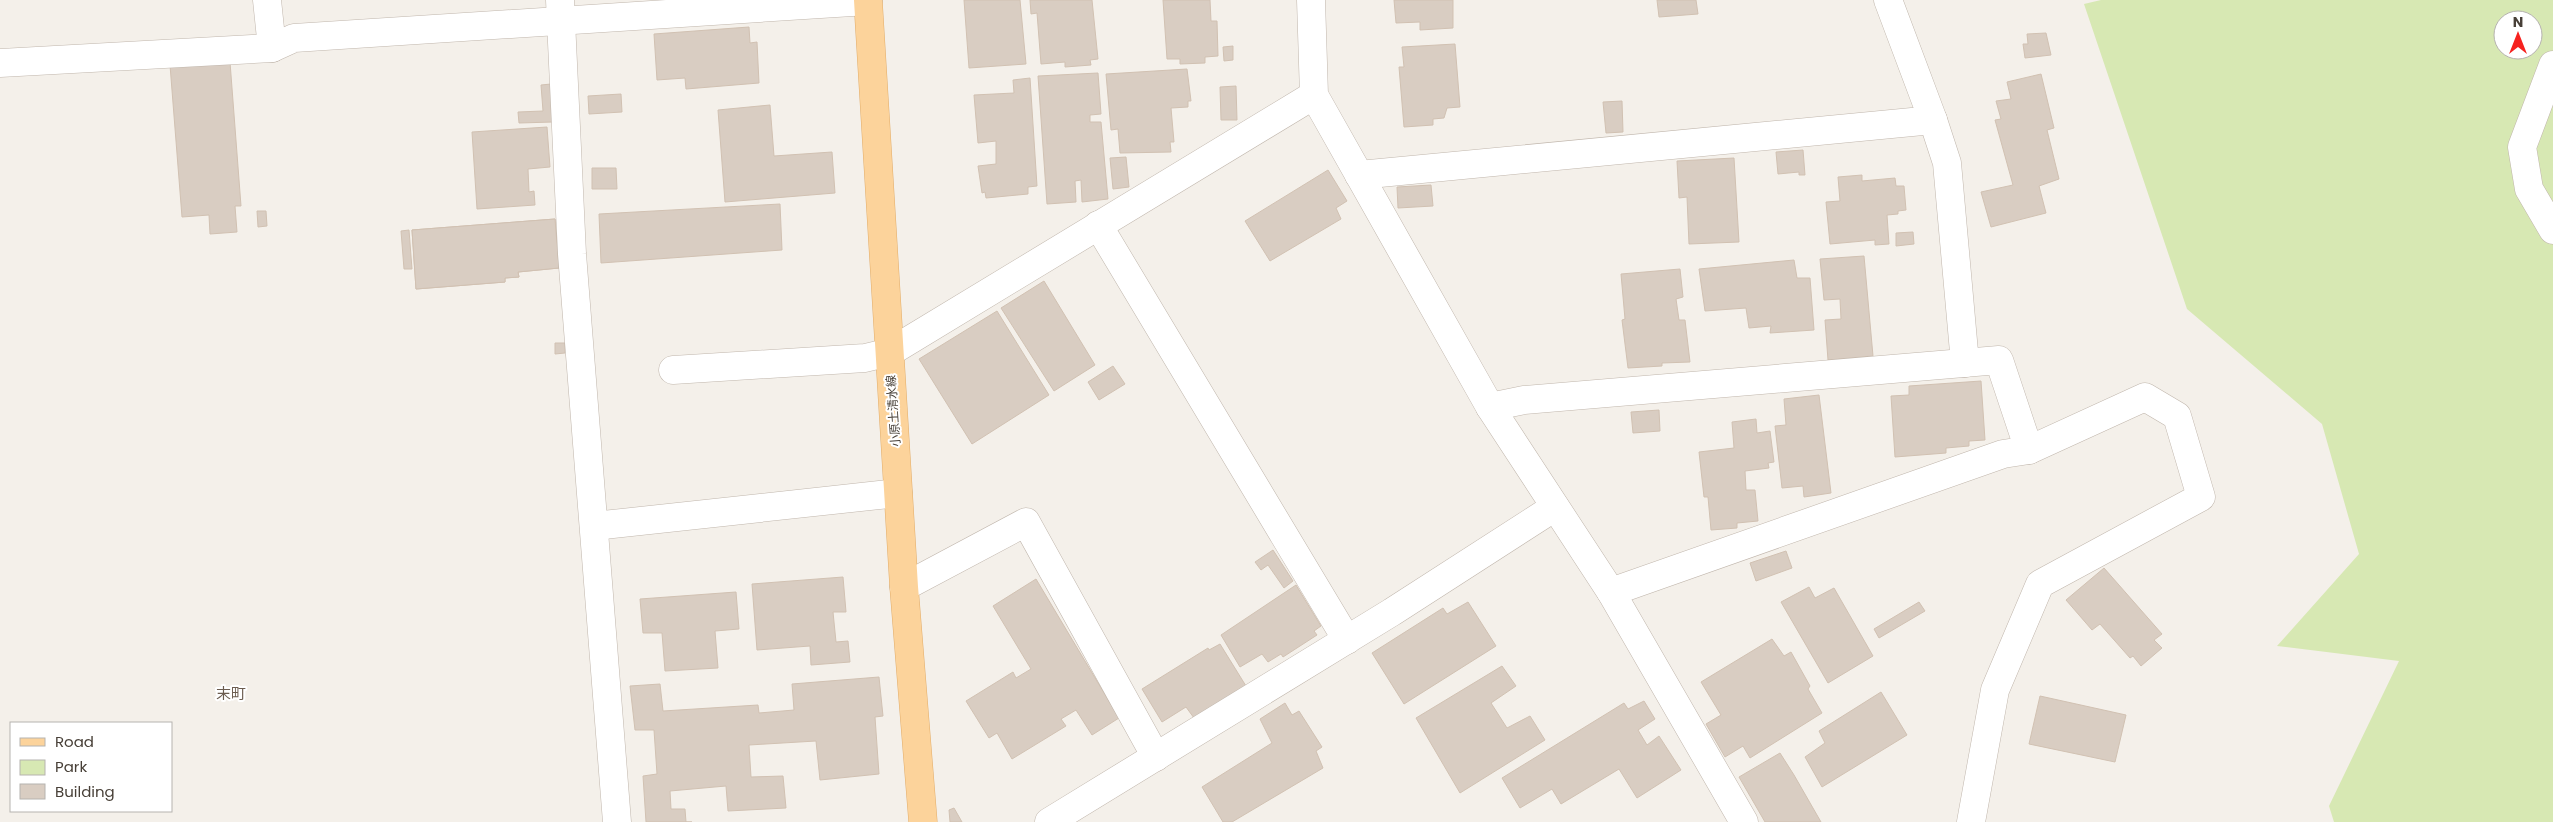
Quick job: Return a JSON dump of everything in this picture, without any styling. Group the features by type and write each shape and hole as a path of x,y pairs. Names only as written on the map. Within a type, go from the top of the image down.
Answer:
{"main road":[{"name":"小原土清水線","path":"868,1 904,587 923,822"}],"street":[{"path":"267,0 272,48"},
{"path":"1311,0 1314,95 1490,407 1611,592 1744,822"},
{"path":"1888,0 1947,163 1965,363"},
{"path":"0,64 272,48 294,38 561,10 868,1"},
{"path":"561,10 572,254 617,822"},
{"path":"2553,65 2522,147 2529,189 2553,230"},
{"path":"672,370 864,358 890,352 1314,95"},
{"path":"1358,175 1933,120"},
{"path":"1098,225 1347,640"},
{"path":"1490,407 1524,400 1999,360 2029,450"},
{"path":"1611,592 2004,454 2029,450 2145,397 2178,416 2201,496 2040,584 1995,690 1970,822"},
{"path":"594,526 898,493"},
{"path":"1049,822 1347,640 1556,507"},
{"path":"904,587 1026,522 1156,757"}],"green space":[{"path":"2101,0 2553,0 2553,822 2334,822 2329,806 2399,661 2277,646 2359,554 2322,424 2187,309 2084,4"}],"building":[{"path":"964,0 1020,0 1026,64 969,68"},
{"path":"1030,0 1092,0 1098,59 1090,60 1091,65 1065,67 1065,62 1041,64 1037,13 1031,14"},
{"path":"1163,0 1210,0 1211,21 1217,21 1218,56 1205,57 1205,63 1180,64 1180,59 1167,59"},
{"path":"1394,0 1453,0 1453,28 1420,30 1420,22 1396,23"},
{"path":"1657,0 1696,0 1698,14 1659,17"},
{"path":"749,27 750,43 757,42 759,83 686,89 685,78 657,80 654,34"},
{"path":"2046,33 2051,55 2025,58 2023,44 2028,44 2027,34"},
{"path":"1455,44 1460,107 1447,108 1444,118 1433,119 1433,125 1404,127 1399,67 1404,67 1402,47"},
{"path":"1233,46 1233,60 1224,61 1223,47"},
{"path":"230,62 241,206 235,206 237,232 210,234 209,215 182,217 170,65"},
{"path":"1187,69 1191,101 1188,101 1188,107 1171,108 1174,142 1170,142 1171,152 1120,153 1118,129 1111,130 1106,74"},
{"path":"1098,73 1101,114 1090,115 1090,122 1101,122 1108,199 1082,202 1081,180 1075,181 1076,202 1047,204 1038,76"},
{"path":"2041,74 2054,128 2047,130 2059,179 2039,186 2046,213 1991,227 1981,192 2013,185 1995,120 2001,119 1996,101 2011,99 2007,82"},
{"path":"1030,78 1037,186 1028,187 1028,194 986,198 985,192 982,193 978,166 996,164 996,141 978,143 974,95 1014,93 1013,80"},
{"path":"551,84 553,122 519,123 518,112 543,111 541,85"},
{"path":"1236,86 1237,120 1221,120 1220,87"},
{"path":"621,94 622,112 589,114 588,96"},
{"path":"1622,101 1623,132 1606,133 1603,102"},
{"path":"770,105 774,156 832,152 835,193 725,202 718,110"},
{"path":"547,127 550,167 528,169 529,192 534,191 535,205 477,209 472,132"},
{"path":"1803,150 1805,175 1799,175 1799,172 1778,174 1776,152"},
{"path":"1126,157 1129,187 1113,189 1110,158"},
{"path":"1734,158 1739,242 1689,244 1687,197 1679,198 1677,161"},
{"path":"592,168 616,168 617,189 592,189"},
{"path":"1328,170 1347,201 1336,208 1341,219 1270,261 1245,221"},
{"path":"1862,175 1862,181 1895,178 1896,186 1904,186 1906,210 1898,211 1898,214 1887,215 1889,244 1875,245 1875,240 1830,244 1826,202 1840,201 1838,177"},
{"path":"1431,185 1433,206 1398,208 1397,187"},
{"path":"780,204 782,250 601,263 599,214"},
{"path":"257,211 266,211 267,226 258,227"},
{"path":"555,219 559,268 518,272 519,277 505,278 505,282 416,289 412,230"},
{"path":"555,219 559,268 518,272 519,277 505,278 505,282 416,289 412,230"},
{"path":"409,230 412,269 404,269 401,231"},
{"path":"1913,232 1914,244 1896,246 1896,233"},
{"path":"1864,256 1873,356 1828,360 1825,320 1841,319 1840,299 1824,300 1820,259"},
{"path":"1794,260 1797,278 1810,278 1814,330 1770,333 1771,326 1749,328 1746,308 1705,311 1699,269"},
{"path":"1680,269 1683,297 1676,299 1679,320 1685,320 1690,362 1662,363 1662,366 1628,368 1622,320 1625,319 1621,274"},
{"path":"1044,281 1095,365 1054,391 1001,308"},
{"path":"997,311 1049,395 972,444 919,359"},
{"path":"555,343 565,343 565,353 555,354"},
{"path":"1113,366 1125,384 1099,400 1088,382"},
{"path":"1981,381 1985,440 1969,441 1969,446 1946,448 1946,453 1895,457 1891,396 1909,395 1909,386"},
{"path":"1819,395 1831,493 1804,497 1803,486 1782,488 1775,426 1786,425 1784,399"},
{"path":"1659,410 1660,431 1633,433 1631,412"},
{"path":"1756,419 1757,433 1770,431 1774,462 1768,463 1769,468 1745,471 1746,490 1755,490 1758,521 1737,523 1737,528 1711,530 1708,497 1704,497 1699,452 1734,448 1732,422"},
{"path":"1273,550 1293,581 1284,588 1268,565 1261,570 1255,562"},
{"path":"1786,551 1792,568 1756,581 1750,563"},
{"path":"2104,568 2162,634 2154,640 2162,648 2141,666 2133,656 2130,658 2100,624 2092,630 2066,600"},
{"path":"843,577 846,612 833,612 836,642 848,641 850,662 811,665 810,646 757,650 752,584"},
{"path":"1036,579 1119,718 1092,735 1076,710 1061,719 1066,726 1012,759 997,733 989,738 966,701 1013,672 1016,678 1031,669 993,606"},
{"path":"1296,585 1321,626 1314,631 1317,635 1283,657 1281,654 1268,662 1262,654 1240,667 1221,635"},
{"path":"1809,587 1815,598 1834,588 1873,656 1828,683 1781,602"},
{"path":"736,592 739,629 715,631 718,668 665,671 662,633 643,633 640,599"},
{"path":"1468,602 1496,646 1404,704 1372,653 1443,608 1447,614"},
{"path":"1919,602 1925,611 1879,638 1874,629"},
{"path":"1772,639 1784,656 1791,652 1810,686 1808,689 1822,713 1750,758 1743,746 1725,757 1706,724 1721,715 1701,682"},
{"path":"1220,644 1246,686 1194,718 1186,707 1162,722 1142,689 1208,648 1209,650"},
{"path":"1502,666 1516,686 1491,703 1507,728 1530,716 1545,740 1460,793 1416,718"},
{"path":"879,677 883,716 875,717 879,774 820,780 816,741 749,745 751,777 783,776 786,808 728,811 726,786 670,791 671,809 685,809 686,822 646,822 643,776 657,774 654,730 635,730 630,686 660,684 663,711 758,705 759,713 794,710 792,684"},
{"path":"1881,692 1907,735 1822,787 1805,757 1825,743 1819,731"},
{"path":"2040,696 2126,715 2115,762 2029,744"},
{"path":"1644,701 1655,719 1638,730 1647,745 1659,736 1681,770 1637,798 1619,769 1561,804 1552,789 1520,808 1502,778 1624,703 1628,709"},
{"path":"1285,703 1292,715 1299,711 1322,747 1316,751 1323,768 1232,822 1223,822 1202,787 1272,743 1260,719"},
{"path":"1780,753 1821,822 1765,822 1739,777"},
{"path":"954,808 962,822 950,822 949,810"}],"district":[{"name":"末町","path":"231,693"}]}
